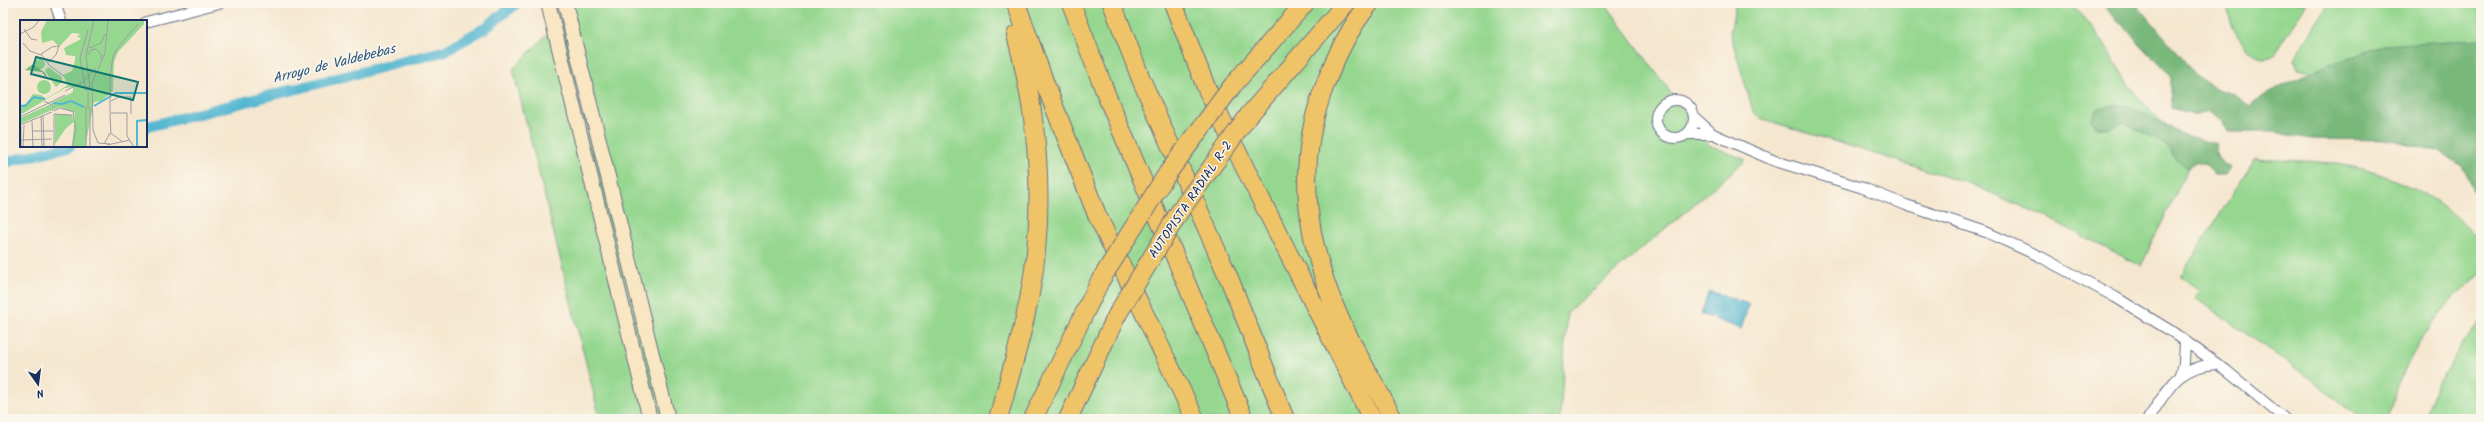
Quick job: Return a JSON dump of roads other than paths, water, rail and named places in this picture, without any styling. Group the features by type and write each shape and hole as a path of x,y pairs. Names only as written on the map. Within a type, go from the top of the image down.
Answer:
{"highway":[{"path":"998,419 1029,296 1036,251 1039,202 1038,154 1028,82 1008,3"},
{"path":"1016,3 1046,88 1098,215 1195,419"},
{"path":"1071,3 1108,99 1244,419"},
{"path":"1112,3 1141,79 1231,284 1285,419"},
{"path":"1173,3 1206,87 1240,159 1372,419"},
{"path":"1033,419 1100,281 1168,174 1233,85 1304,3"},
{"name":"AUTOPISTA RADIAL R-2","path":"1068,419 1117,315 1180,211 1249,115 1346,3"},
{"path":"1370,3 1362,13 1330,69 1318,105 1308,147 1307,209 1318,261 1340,317 1393,419"},
{"path":"1149,322 1202,419"}],"street":[{"path":"55,3 61,20"},
{"path":"147,22 219,3"},
{"path":"548,3 650,419"},
{"path":"567,9 668,419"},
{"path":"1713,134 1687,134 1678,138 1667,136 1659,130 1657,114 1662,105 1677,100 1687,104 1694,117 1713,134 1775,161 1863,188 1986,232 2074,274 2185,341 2285,419"},
{"path":"1687,134 1693,126 1694,117"},
{"path":"2148,419 2181,374 2184,362 2185,341"},
{"path":"2181,374 2198,367 2216,364"}],"water":[{"path":"1709,291 1749,304 1741,329 1701,314"}],"waterway":[{"name":"Arroyo de Valdebebas","path":"147,127 445,51 485,28 517,3"},
{"name":"Arroyo de Valdebebas","path":"3,163 66,147"}]}
